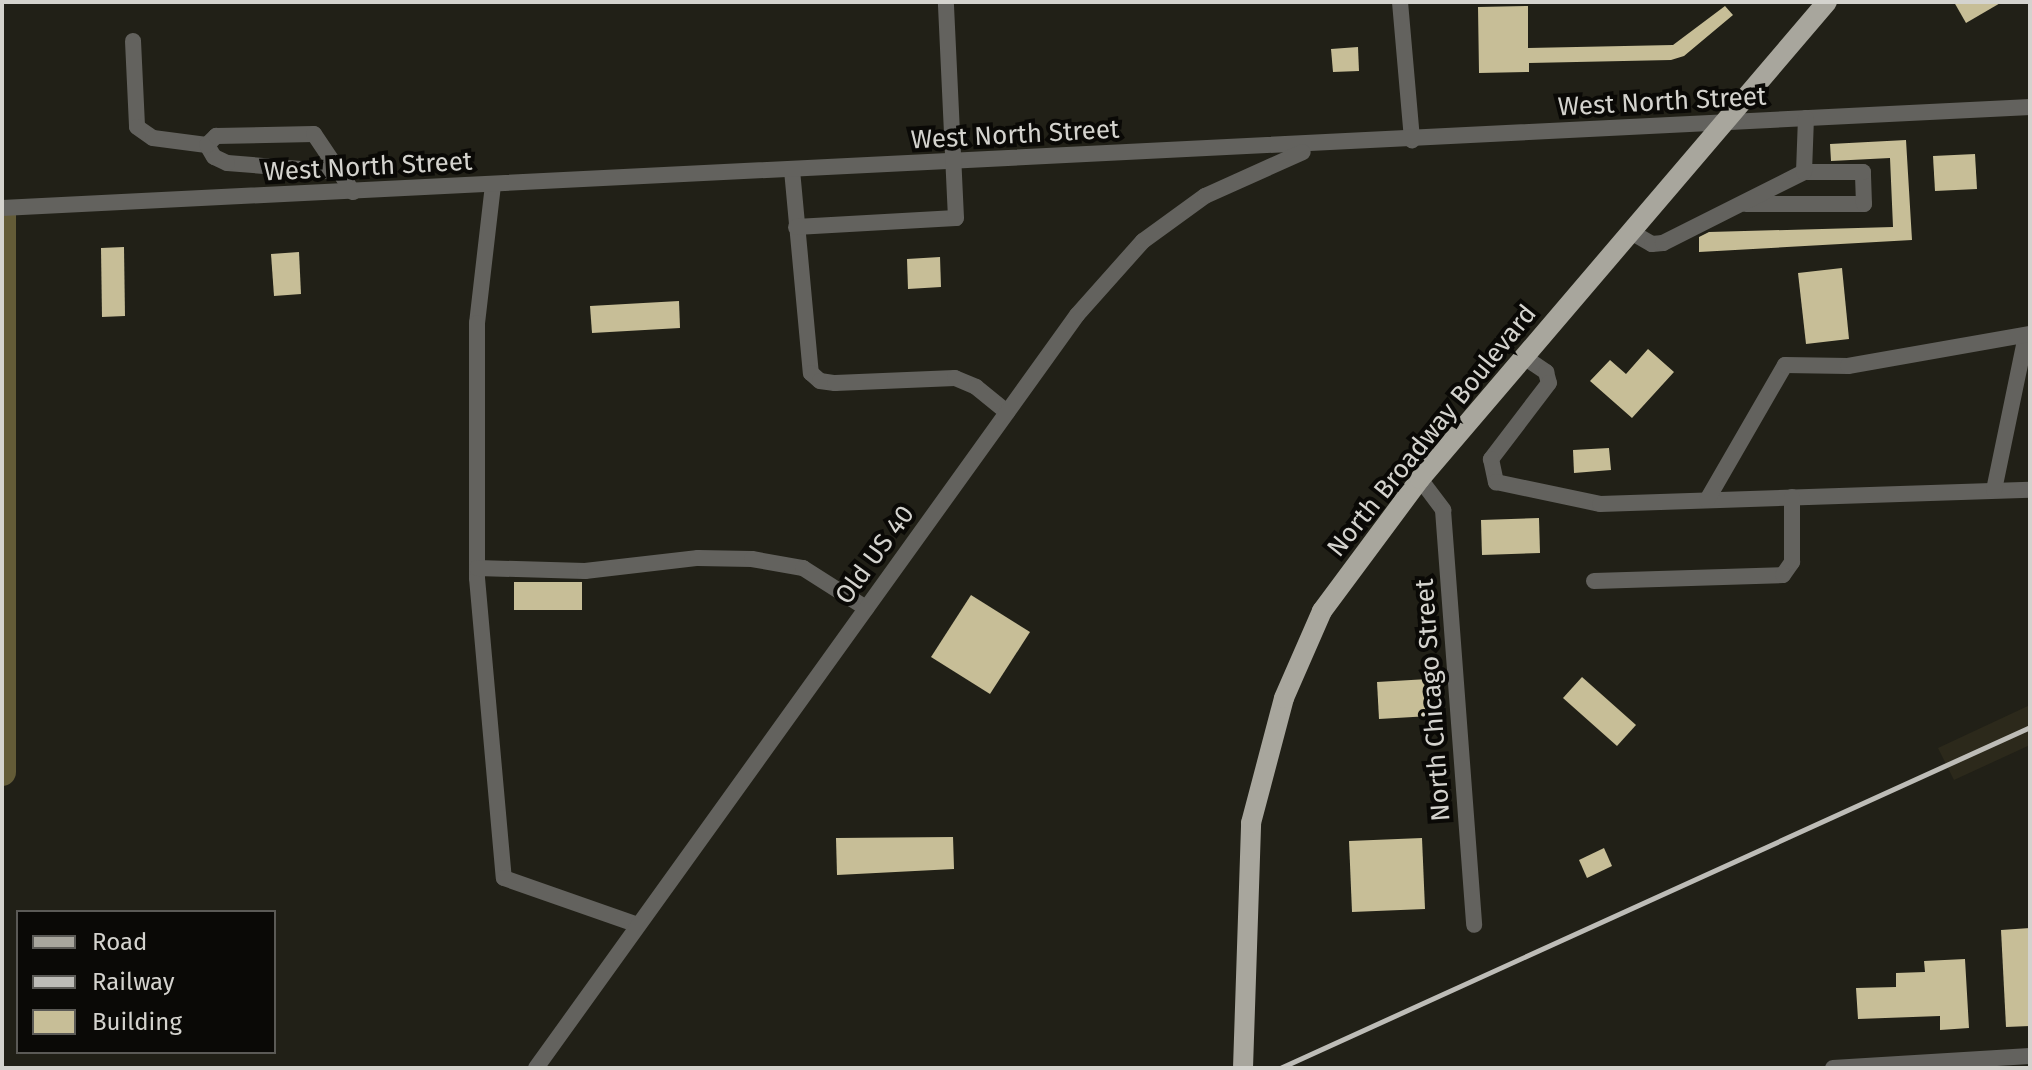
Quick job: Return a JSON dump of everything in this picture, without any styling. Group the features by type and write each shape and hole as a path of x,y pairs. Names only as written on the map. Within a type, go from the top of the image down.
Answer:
{"main road":[{"name":"North Broadway Boulevard","path":"1243,1068 1243,978 1251,823 1284,698 1322,611 1420,479 1827,2"}],"street":[{"path":"796,227 956,218 957,161 946,2"},
{"path":"1400,2 1412,140"},
{"path":"133,41 137,127 153,138 207,145"},
{"name":"West North Street","path":"2,208 1319,146 2030,107"},
{"path":"1804,172 1806,118"},
{"path":"207,145 216,136 304,132 322,140 353,192"},
{"path":"207,145 214,157 227,163 339,172"},
{"name":"Old US 40","path":"536,1068 1077,315 1143,241 1205,196 1319,146"},
{"path":"792,170 806,359 820,381 955,378 976,387 1007,412"},
{"path":"1631,232 1652,244 1663,243 1804,172 1863,172 1864,204 1741,204"},
{"path":"493,185 477,323 477,568 504,878 638,925"},
{"path":"1707,500 1785,365 1848,366 2028,334 1994,490"},
{"path":"1524,357 1546,372 1549,383 1491,459 1496,482 1600,504 2030,490"},
{"name":"North Chicago Street","path":"1420,479 1443,510 1474,925"},
{"path":"1594,581 1783,575 1792,562 1792,497"},
{"path":"477,568 585,571 698,558 752,559 803,568 866,608"},
{"path":"1833,1068 1928,1065 2030,1056"}],"shaded area":[{"path":"2030,705 2030,745 1954,780 1938,748"}],"building":[{"path":"1954,2 2002,2 1966,23"},
{"path":"1528,6 1528,48 1673,45 1725,6 1733,15 1684,56 1671,60 1529,63 1529,72 1479,73 1478,7"},
{"path":"1358,47 1359,71 1333,72 1331,49"},
{"path":"1906,140 1912,240 1699,252 1699,237 1709,232 1893,227 1890,158 1831,161 1830,144"},
{"path":"1975,154 1977,189 1935,191 1933,156"},
{"path":"124,247 125,316 102,317 101,248"},
{"path":"299,252 301,294 274,296 271,254"},
{"path":"940,257 941,287 908,289 907,259"},
{"path":"1842,268 1849,339 1806,344 1798,273"},
{"path":"679,301 680,328 592,333 590,306"},
{"path":"1648,349 1674,372 1632,418 1590,381 1610,360 1626,374"},
{"path":"1609,448 1611,470 1574,473 1573,450"},
{"path":"1539,518 1540,553 1482,555 1481,520"},
{"path":"514,582 582,582 582,610 514,610"},
{"path":"971,595 1030,632 990,694 931,657"},
{"path":"1582,677 1636,725 1617,746 1563,698"},
{"path":"1428,679 1430,716 1379,719 1377,682"},
{"path":"953,837 954,869 837,875 836,838"},
{"path":"1422,838 1425,909 1352,912 1349,841"},
{"path":"1604,848 1612,866 1587,878 1579,860"},
{"path":"2030,928 2030,1026 2006,1027 2001,930"},
{"path":"1965,959 1969,1028 1940,1030 1940,1016 1858,1019 1856,988 1896,987 1896,973 1925,972 1924,961"}],"waterway":[{"path":"2,214 2,772"}],"railway":[{"path":"1280,1068 2030,727"}]}
